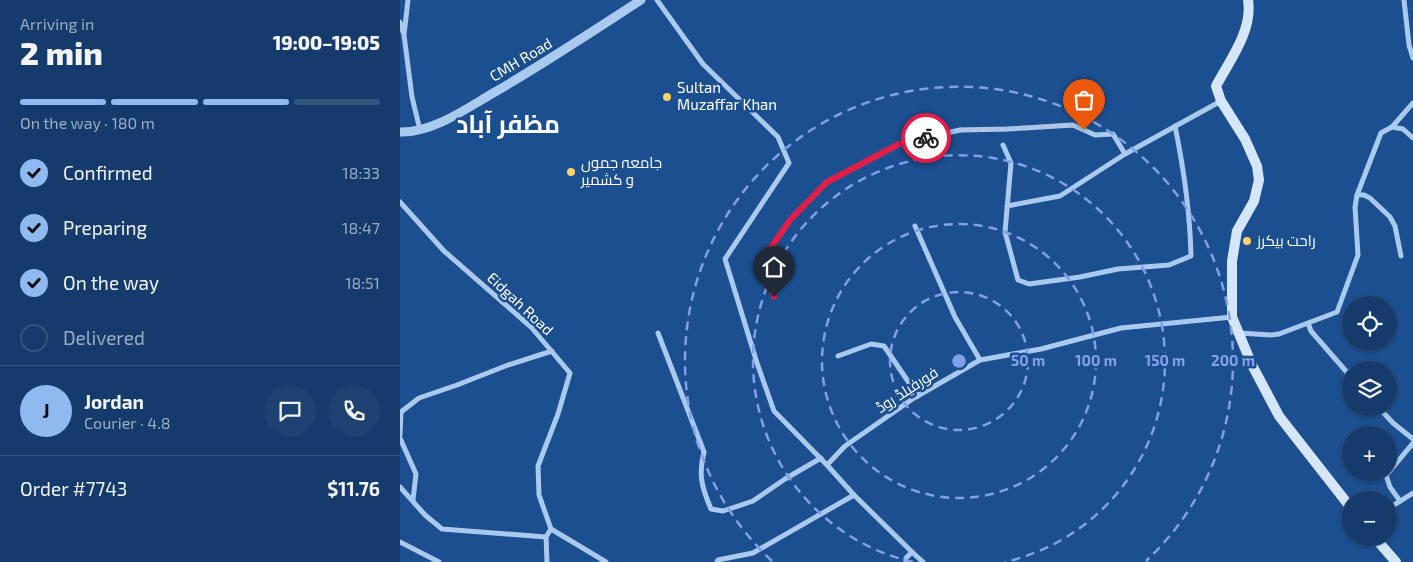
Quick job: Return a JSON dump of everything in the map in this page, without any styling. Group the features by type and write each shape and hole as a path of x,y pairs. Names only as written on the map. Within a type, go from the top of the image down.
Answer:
{"main road":[{"path":"1248,0 1249,8 1246,30 1216,86 1221,101 1245,139 1257,166 1259,180 1254,201 1237,231 1232,261 1232,317 1252,365 1279,416 1342,496"},
{"path":"1382,546 1396,562"}],"street":[{"path":"404,35 408,0"},
{"name":"CMH Road","path":"404,132 420,130 446,120 534,70 641,0"},
{"path":"657,0 703,64 778,137 789,163 725,259 757,363 774,410 827,464 854,495 923,562"},
{"path":"1404,0 1409,45 1413,58"},
{"path":"400,22 404,35 412,97 420,130"},
{"path":"1007,206 1060,196 1125,154 1221,101"},
{"path":"1238,332 1271,335 1332,315 1339,308 1358,255 1357,195 1381,133 1392,127 1413,103"},
{"path":"774,297 764,258 790,220 827,182 899,144 960,130 1073,125 1095,134 1113,134 1125,154"},
{"path":"1003,145 1011,163 1004,232 1018,280 1029,284 1080,277 1118,269 1169,264 1191,256 1186,177 1175,126"},
{"path":"1392,127 1403,129 1413,138"},
{"path":"1357,195 1364,195 1370,198 1390,217 1395,226 1401,256"},
{"name":"Eidgah Road","path":"400,202 444,251 531,327 570,373 558,414 538,466 539,495 551,529"},
{"path":"914,226 955,317 980,360"},
{"name":"فورفیلڈ روڈ","path":"827,464 845,446 918,396 980,360 1041,348 1121,328 1232,317"},
{"path":"1308,323 1311,331 1342,366"},
{"path":"658,333 704,452 700,467 702,488 711,509 724,512 753,501 821,458"},
{"path":"838,356 871,344 884,346 918,396"},
{"path":"413,500 416,474 400,436 401,412 419,398 552,351"},
{"path":"1387,416 1413,439"},
{"path":"1397,462 1413,443"},
{"path":"1388,481 1400,501"},
{"path":"400,487 425,515 442,529 546,538"},
{"path":"1397,503 1413,493"},
{"path":"717,562 718,560 753,553 854,495"},
{"path":"547,562 546,538 551,529 606,562"},
{"path":"400,542 439,562"},
{"path":"906,562 906,558 912,552"}],"way so far":[{"path":"926,138 960,130 1073,125 1084,130"}],"place":[{"name":"Sultan Muzaffar Khan","path":"667,97"},
{"name":"جامعہ جموں و کشمیر","path":"571,172"},
{"name":"راحت بیکرز","path":"1247,241"}],"district":[{"name":"مظفر آباد","path":"508,124"}],"route":[{"path":"774,297 764,258 790,220 827,182 899,144 926,138"}]}
